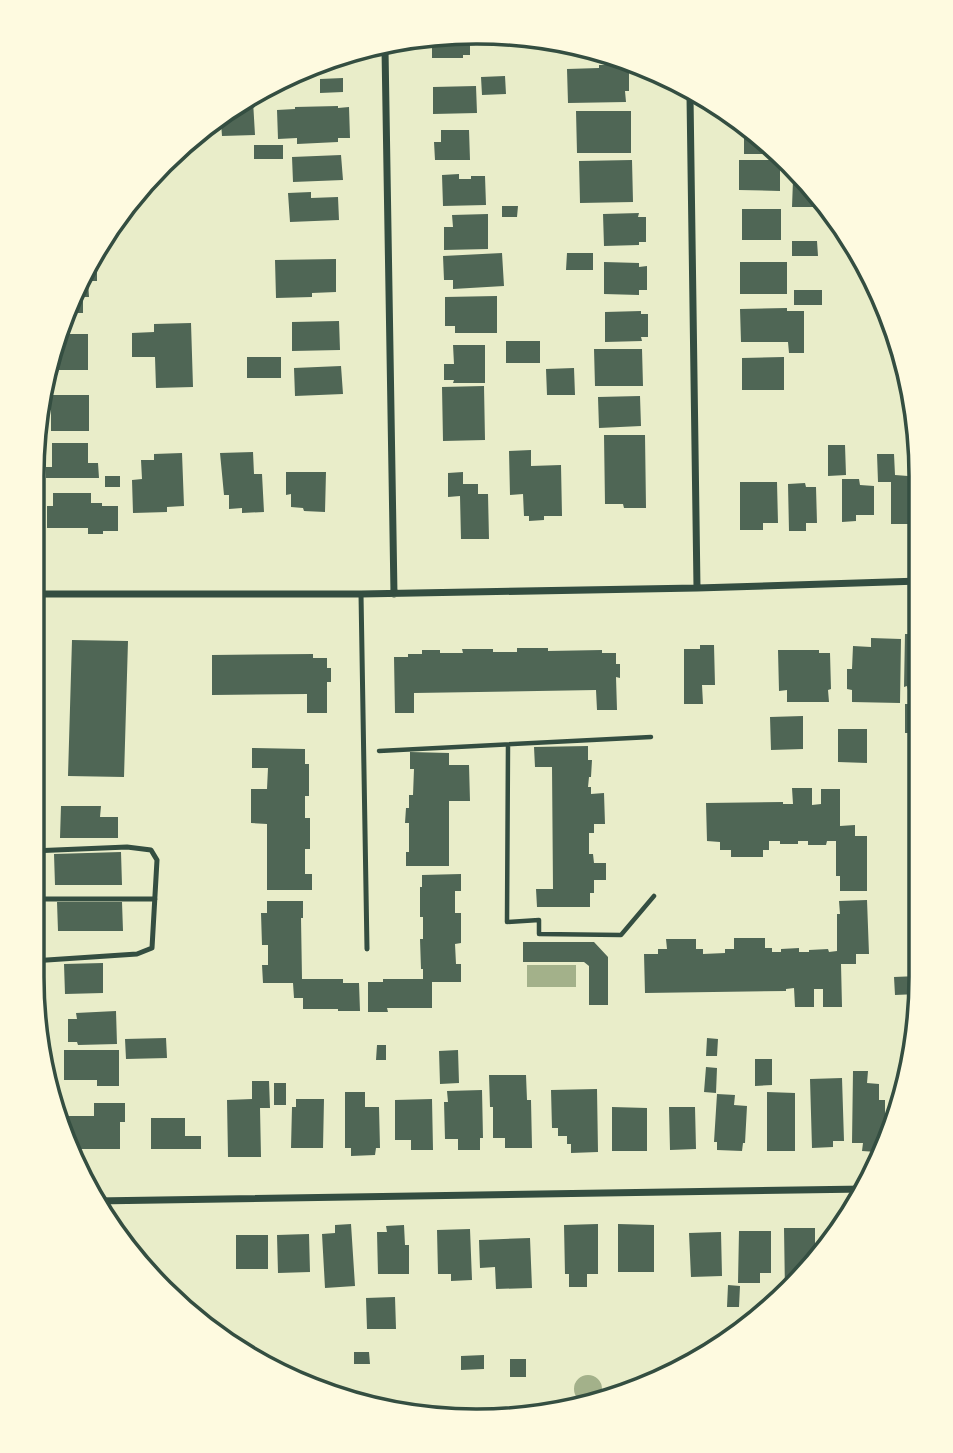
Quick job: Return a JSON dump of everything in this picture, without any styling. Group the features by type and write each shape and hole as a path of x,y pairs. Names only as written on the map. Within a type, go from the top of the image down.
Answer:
{"street":[{"path":"385,53 394,594"},
{"path":"690,100 697,588"},
{"path":"44,594 394,594 909,581"},
{"path":"106,1200 853,1189"}],"lane":[{"path":"361,594 367,949"},
{"path":"44,851 127,847 150,850 157,860 152,947 137,954 44,960"},
{"path":"44,898 155,899"}],"path":[{"path":"364,751 651,737"},
{"path":"508,745 507,922 538,920 539,934 621,934 654,896"}],"shaded area":[{"path":"527,965 576,965 576,987 527,987"},
{"path":"582,1376 594,1376 601,1383 602,1391 577,1398 575,1395 575,1383"}],"building":[{"path":"470,44 470,55 463,55 463,58 432,58 432,46"},
{"path":"599,65 610,65 629,72 626,102 568,103 567,69 599,68"},
{"path":"505,76 506,94 482,95 481,77"},
{"path":"343,78 343,92 320,93 320,79"},
{"path":"476,86 477,113 433,114 433,87"},
{"path":"253,106 255,135 222,136 221,127"},
{"path":"349,107 350,138 338,138 338,142 297,144 297,138 278,139 277,110"},
{"path":"576,111 631,111 631,153 577,153"},
{"path":"441,130 469,130 470,160 435,160 434,142 441,142"},
{"path":"744,136 765,154 744,154"},
{"path":"254,145 283,145 283,159 254,159"},
{"path":"341,155 343,180 293,182 292,157"},
{"path":"632,160 633,202 580,203 579,161"},
{"path":"739,160 772,160 780,167 780,191 739,190"},
{"path":"459,174 459,179 485,176 486,205 443,206 442,175"},
{"path":"793,181 815,207 792,207"},
{"path":"311,192 311,198 338,197 339,220 290,222 288,193"},
{"path":"502,206 518,206 517,217 502,217"},
{"path":"742,209 781,209 781,240 742,240"},
{"path":"639,213 638,217 646,217 646,242 639,242 639,245 604,246 603,214"},
{"path":"488,214 488,249 444,250 444,227 453,227 452,215"},
{"path":"792,241 817,241 818,256 792,256"},
{"path":"502,253 504,286 453,289 453,280 444,280 443,256"},
{"path":"567,253 593,253 593,270 566,270"},
{"path":"336,259 336,292 312,293 312,297 276,298 275,260"},
{"path":"604,262 639,263 639,267 647,266 647,290 639,290 639,295 604,294"},
{"path":"740,262 787,262 787,294 740,294"},
{"path":"97,269 97,269 97,281 90,281"},
{"path":"88,285 89,297 83,297 83,313 76,313"},
{"path":"794,290 822,290 822,305 794,305"},
{"path":"497,296 497,333 455,333 455,326 445,326 445,297"},
{"path":"787,308 787,311 804,311 804,353 789,353 788,342 741,342 740,309"},
{"path":"641,311 641,314 648,314 648,337 641,337 642,341 605,342 605,312"},
{"path":"339,321 340,350 292,351 292,322"},
{"path":"191,323 193,387 156,388 155,357 132,357 132,333 154,332 154,324"},
{"path":"68,334 88,334 88,370 57,370"},
{"path":"506,341 540,341 540,363 506,363"},
{"path":"453,345 485,345 485,383 453,383 454,380 444,380 444,364 454,364"},
{"path":"594,349 642,349 643,386 595,386"},
{"path":"247,357 281,357 281,378 247,378"},
{"path":"784,357 784,390 742,390 742,358"},
{"path":"341,366 343,394 295,396 294,368"},
{"path":"574,368 575,395 547,395 546,369"},
{"path":"484,386 485,440 443,441 442,387"},
{"path":"51,395 89,395 89,431 51,431"},
{"path":"640,396 641,426 599,428 598,397"},
{"path":"604,435 645,435 646,508 624,508 623,504 605,504"},
{"path":"52,443 88,443 88,463 98,463 99,478 46,478 46,467 52,467"},
{"path":"828,445 845,445 846,475 828,476"},
{"path":"531,450 531,466 561,465 562,516 544,516 544,520 529,521 529,516 524,516 523,494 510,495 509,451"},
{"path":"253,452 254,474 262,474 264,512 242,513 242,508 229,509 229,495 224,495 220,453"},
{"path":"182,453 184,506 167,507 167,512 133,513 132,480 142,479 141,460 154,460 154,454"},
{"path":"877,454 894,454 895,475 908,476 909,524 891,524 891,482 878,482"},
{"path":"286,472 326,472 325,512 291,507 291,494 286,495"},
{"path":"463,472 463,484 478,484 478,494 488,494 489,539 461,539 460,496 448,497 448,473"},
{"path":"105,476 120,476 120,487 105,487"},
{"path":"842,479 859,479 860,485 874,486 874,515 856,515 856,521 842,522"},
{"path":"740,482 777,482 778,523 763,523 763,530 740,530"},
{"path":"805,483 806,487 816,487 817,523 806,523 806,531 789,531 788,484"},
{"path":"53,493 91,493 91,503 118,506 118,531 88,534 88,528 47,528 47,506 53,506"},
{"path":"905,634 909,634 909,690 907,686 904,687"},
{"path":"871,638 901,639 900,703 852,702 852,690 847,689 847,669 852,669 853,646 871,647"},
{"path":"72,640 128,641 124,777 68,776"},
{"path":"700,645 714,645 715,685 702,685 703,704 684,704 684,649 700,649"},
{"path":"517,648 548,648 548,651 602,650 602,653 616,653 616,664 620,664 620,678 616,677 617,710 597,710 596,690 414,693 414,713 395,713 394,657 422,654 422,650 440,650 440,653 463,653 462,649 517,652"},
{"path":"778,650 819,650 819,653 830,653 829,702 787,702 787,690 779,691"},
{"path":"313,654 313,658 327,658 327,668 331,668 331,682 327,682 327,713 307,713 307,694 212,695 212,655"},
{"path":"905,704 909,704 909,733 905,733"},
{"path":"803,716 803,749 771,750 770,717"},
{"path":"838,729 867,729 867,763 838,762"},
{"path":"588,746 588,760 592,760 588,787 591,787 591,794 604,793 605,824 594,824 594,833 589,833 589,854 593,854 594,863 606,863 606,880 594,880 590,907 537,907 536,889 553,889 552,767 535,767 534,747"},
{"path":"252,748 305,749 305,764 309,764 309,796 305,796 305,818 310,818 310,849 305,849 305,874 312,874 312,890 267,890 267,824 251,823 251,789 267,789 268,768 252,768"},
{"path":"410,752 449,753 449,765 469,765 470,801 449,801 449,866 406,866 409,823 405,823 406,808 409,808 409,795 413,795 414,769 410,769"},
{"path":"792,788 812,788 812,805 821,804 821,789 840,789 840,826 855,825 855,836 867,836 867,891 840,891 840,876 836,876 836,841 827,841 826,845 808,845 808,841 780,844 780,841 769,841 769,850 763,850 763,857 731,857 731,850 720,850 720,842 707,841 706,803 793,804"},
{"path":"61,806 101,806 100,817 118,817 118,838 60,838"},
{"path":"121,852 122,885 55,885 54,854"},
{"path":"461,874 461,891 455,891 455,913 461,913 461,943 455,944 456,964 461,964 461,982 432,982 432,1008 387,1008 388,1012 368,1012 368,982 383,982 383,979 423,979 420,939 423,939 423,917 420,917 422,875"},
{"path":"867,900 869,954 856,954 856,964 841,964 842,1007 823,1007 823,989 814,989 814,1007 795,1007 794,988 786,991 645,993 644,954 658,954 658,949 667,949 666,939 696,939 696,949 703,949 703,954 725,953 725,949 734,949 734,938 765,938 765,948 772,948 772,952 799,948 799,952 828,949 829,952 837,951 839,901"},
{"path":"267,901 303,901 302,979 343,979 343,983 359,983 360,1011 303,1009 303,998 294,998 293,983 263,983 262,965 268,965 268,945 262,945 261,913 267,913"},
{"path":"57,902 122,902 123,931 58,931"},
{"path":"523,942 594,942 608,957 608,1005 589,1005 589,966 584,962 523,962"},
{"path":"103,963 103,993 65,994 64,964"},
{"path":"909,976 908,994 895,995 894,977"},
{"path":"116,1011 117,1044 78,1045 77,1042 68,1042 68,1019 77,1019 76,1013"},
{"path":"166,1038 167,1058 126,1059 125,1039"},
{"path":"707,1038 718,1039 717,1056 706,1056"},
{"path":"377,1045 386,1045 386,1060 376,1060"},
{"path":"64,1050 119,1050 119,1086 97,1086 97,1080 64,1080"},
{"path":"458,1050 459,1083 440,1084 439,1051"},
{"path":"755,1059 772,1059 772,1085 755,1086"},
{"path":"706,1067 717,1068 716,1093 704,1092"},
{"path":"853,1071 868,1071 867,1083 879,1084 879,1100 885,1100 887,1114 872,1152 862,1151 863,1143 852,1143"},
{"path":"489,1075 526,1075 527,1100 531,1100 532,1148 505,1148 505,1138 493,1138"},
{"path":"842,1078 844,1141 833,1141 833,1147 812,1148 810,1079"},
{"path":"252,1081 269,1081 270,1108 260,1108 261,1157 228,1157 227,1100 252,1099"},
{"path":"274,1083 286,1083 286,1105 274,1105"},
{"path":"597,1089 598,1152 571,1153 567,1136 558,1136 558,1128 552,1128 551,1090"},
{"path":"482,1090 483,1138 480,1138 480,1150 458,1150 458,1139 445,1139 444,1102 448,1102 447,1091"},
{"path":"345,1092 365,1092 365,1107 379,1107 380,1148 376,1148 375,1155 351,1156 351,1148 345,1148"},
{"path":"767,1092 795,1093 795,1151 767,1151"},
{"path":"717,1094 735,1095 734,1105 747,1106 742,1151 717,1150 717,1142 714,1142"},
{"path":"296,1099 324,1099 323,1148 291,1148 292,1107 296,1107"},
{"path":"432,1099 433,1150 411,1150 411,1140 395,1140 395,1100"},
{"path":"94,1103 125,1103 125,1122 120,1122 120,1149 80,1149 67,1116 94,1116"},
{"path":"612,1107 647,1108 647,1151 612,1151"},
{"path":"669,1107 695,1107 696,1149 670,1150"},
{"path":"151,1118 185,1118 185,1136 201,1136 201,1149 151,1149"},
{"path":"351,1224 355,1286 325,1288 322,1234 335,1233 335,1225"},
{"path":"598,1224 598,1274 587,1274 587,1287 569,1287 569,1274 565,1274 564,1225"},
{"path":"618,1224 654,1225 654,1272 618,1272"},
{"path":"404,1225 405,1245 409,1245 409,1274 378,1274 377,1232 387,1232 386,1226"},
{"path":"784,1228 815,1228 815,1246 785,1281"},
{"path":"470,1229 472,1280 451,1281 451,1274 438,1274 437,1230"},
{"path":"739,1231 771,1231 771,1273 760,1273 760,1283 738,1283"},
{"path":"721,1232 722,1276 691,1277 689,1233"},
{"path":"309,1234 310,1272 278,1273 277,1235"},
{"path":"236,1235 268,1235 268,1269 236,1269"},
{"path":"530,1238 532,1288 496,1289 495,1267 480,1268 479,1240"},
{"path":"728,1285 740,1286 739,1307 727,1307"},
{"path":"395,1297 396,1329 367,1329 366,1298"},
{"path":"354,1352 369,1352 370,1364 354,1364"},
{"path":"484,1355 484,1369 461,1370 461,1356"},
{"path":"510,1359 526,1359 526,1377 510,1377"}]}
